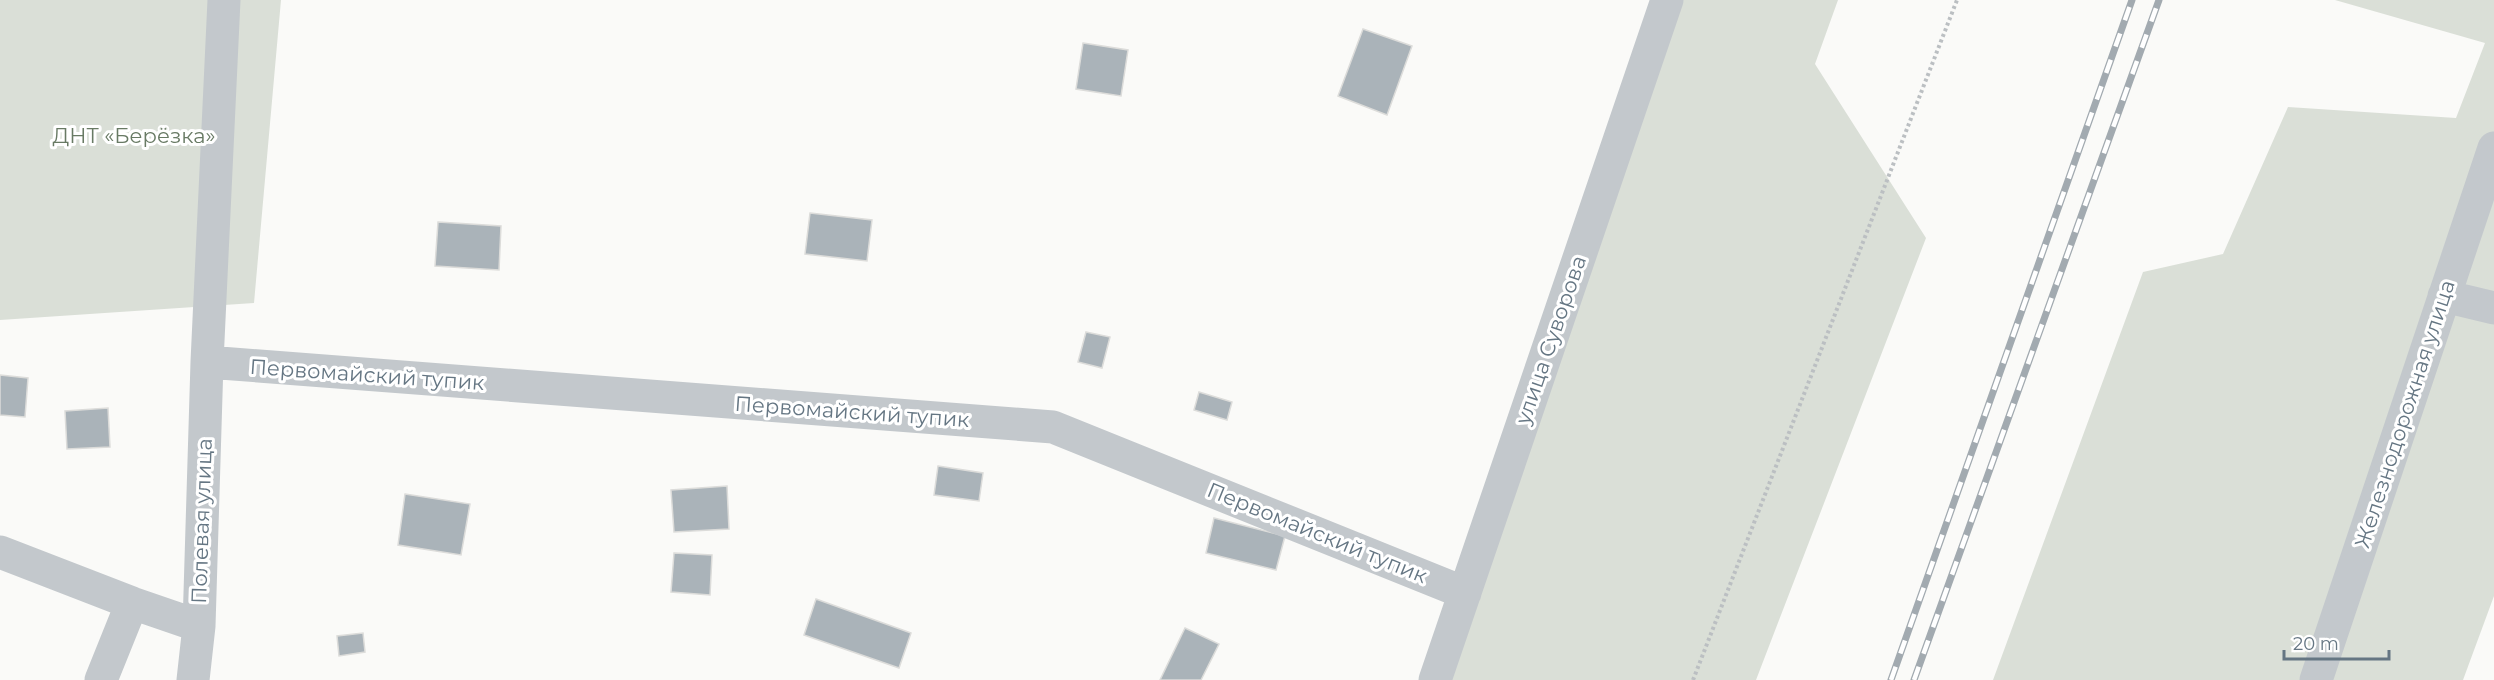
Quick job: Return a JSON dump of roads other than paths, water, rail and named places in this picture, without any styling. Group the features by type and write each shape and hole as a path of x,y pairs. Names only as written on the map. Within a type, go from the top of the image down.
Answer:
{"street":[{"name":"Полевая улица","path":"193,680 199,626 207,362 224,0"},
{"name":"улица Суворова","path":"1435,680 1667,0"},
{"name":"Железнодорожная улица","path":"2316,680 2494,148"},
{"path":"2444,296 2494,308"},
{"name":"Первомайский тупик","path":"207,362 1053,427 1465,593"},
{"path":"0,552 199,626"},
{"path":"100,680 132,603"}],"railway":[{"path":"1891,680 2132,0"},
{"path":"1914,680 2159,0"}],"park label":[{"name":"ДНТ «Берёзка»","path":"134,136"}]}
